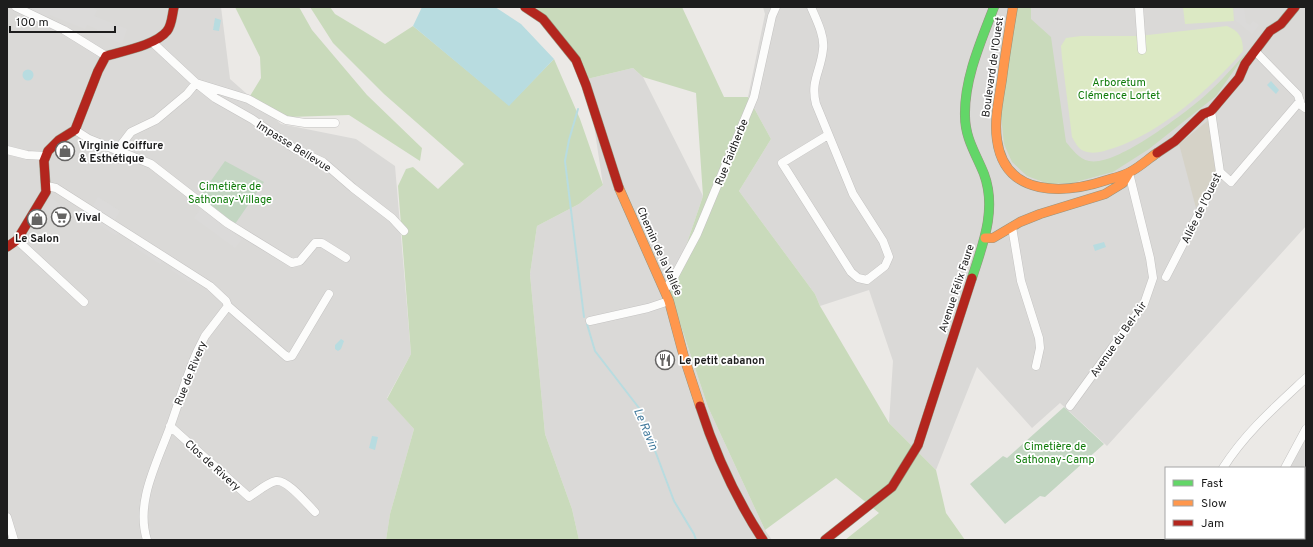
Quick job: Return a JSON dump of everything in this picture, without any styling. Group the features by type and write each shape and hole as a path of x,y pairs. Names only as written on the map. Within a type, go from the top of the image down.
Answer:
{"street":[{"path":"16,7 64,30 106,56"},
{"path":"7,248 17,240 46,192 47,186 44,161 48,151 59,140 75,130 98,71 106,56 152,42 167,30 174,7"},
{"name":"Chemin de la Vallée","path":"525,7 543,20 576,60 586,85 616,181 665,289 684,356 706,424 743,509 763,540"},
{"name":"Rue Faidherbe","path":"665,289 673,279 697,234 754,96 772,16 776,7"},
{"path":"811,7 824,41 813,91 816,104 853,194 883,241 889,257 885,266 867,280 858,278 851,272 782,163 828,134"},
{"name":"Avenue Félix Faure","path":"824,540 892,487 918,445 986,238 991,202 983,173 968,140 964,120 972,70 994,7"},
{"name":"Boulevard de l'Ouest","path":"1013,7 997,109 997,140 1002,157 1011,171 1022,180 1035,187 1051,190 1068,189 1095,184 1129,174 1175,141 1203,114 1211,111 1239,78 1245,64 1270,31 1281,24 1295,7"},
{"path":"1139,7 1142,50"},
{"name":"Impasse Bellevue","path":"152,42 196,83 215,98 252,119 295,149 323,162 353,188 392,218 404,231"},
{"path":"1255,51 1298,95 1305,108"},
{"path":"118,149 131,132 156,120 187,94 196,83 248,99 286,120 305,123 335,124"},
{"path":"1220,172 1231,182 1300,101"},
{"name":"Allée de l'Ouest","path":"1166,277 1220,172 1211,111"},
{"path":"75,130 89,139 118,149 151,164 227,222 292,263 300,262 315,243 322,243 346,258"},
{"path":"7,150 28,155 46,156"},
{"path":"986,238 993,238 1040,214 1105,194 1123,183 1129,174"},
{"name":"Avenue du Bel-Air","path":"1070,406 1144,304 1153,278 1150,258 1129,174"},
{"path":"1113,189 1118,176"},
{"path":"47,186 56,188 206,284 226,301 228,306 287,358 292,356 328,294"},
{"path":"1012,227 1016,242 1021,281 1040,338 1040,348 1036,366"},
{"path":"17,240 84,302"},
{"path":"590,321 648,308 669,301"},
{"name":"Rue de Rivery","path":"147,540 144,531 144,512 148,488 197,352 205,336 228,306"},
{"path":"1224,467 1254,426 1306,378"},
{"name":"Clos de Rivery","path":"170,426 249,497 274,482 282,481 315,512"},
{"path":"1286,467 1306,429"},
{"path":"7,517 14,540"}],"shaded area":[{"path":"7,7 221,7 230,79 281,124 356,139 395,166 411,354 387,398 414,429 390,514 386,540 7,540"},
{"path":"23,7 94,7 94,9 97,10 94,16 127,29 122,44 96,33 97,29 87,25 85,29 50,15 49,18"},
{"path":"763,7 1306,7 1306,226 1107,446 1060,403 1032,428 977,367 936,470 889,423 893,361 869,290 820,306 815,294 739,191 771,139 748,97 765,14"},
{"path":"1234,7 1244,7 1246,23 1250,25 1253,21 1259,25 1252,34 1235,20"},
{"path":"633,68 643,77 703,196 670,293 708,407 765,530 772,540 579,540 572,509 545,434 530,274 537,226 579,204 603,185 587,79"},
{"path":"1211,118 1216,174 1196,208 1179,144"},
{"path":"98,197 120,211 114,221 92,207"},
{"path":"51,198 65,207 58,217 45,209"},
{"path":"201,208 242,239 235,248 194,218"},
{"path":"94,216 121,233 115,235 89,217"},
{"path":"134,241 163,260 160,264 131,245"},
{"path":"174,266 192,278 189,282 171,270"},
{"path":"1306,425 1306,540 1249,540 1305,539 1305,467 1284,467"}],"green space":[{"path":"235,7 299,7 312,30 367,95 422,148 420,161 349,115 289,117 250,96 261,78 260,57"},
{"path":"310,7 330,7 335,14 385,44 413,26 509,105 554,59 580,119 603,185 579,204 537,226 530,274 545,434 572,509 579,540 386,540 390,514 414,429 387,399 411,354 398,186 406,169 413,167 438,189 464,164 384,94 333,43"},
{"path":"535,7 682,7 724,97 748,97 771,139 739,191 815,294 820,306 889,423 936,470 946,513 965,540 845,540 879,513 836,478 765,530 708,407 670,293 703,196 696,93 643,77 633,68 587,79 547,17"},
{"path":"1016,7 1031,7 1031,19 1051,37 1066,142 1079,156 1089,161 1100,161 1130,149 1163,128 1206,95 1247,52 1216,96 1149,149 1113,172 1072,183 1049,184 1027,176 1012,162 1004,144 1001,116"},
{"path":"1183,7 1233,7 1234,21 1185,24"},
{"name":"Arboretum Clémence Lortet","path":"1227,26 1235,30 1240,35 1243,51 1216,80 1184,108 1150,131 1132,141 1114,148 1092,153 1084,151 1078,147 1072,137 1062,58 1061,46 1066,38 1081,36 1139,36"},
{"name":"Cimetière de Sathonay-Village","path":"225,161 264,182 235,224 200,196"},
{"name":"Cimetière de Sathonay-Camp","path":"1064,407 1104,444 1045,497 1040,496 1005,524 970,484 1003,456 1007,458"}],"water":[{"path":"422,7 495,7 521,24 554,59 509,106 413,26"},
{"path":"215,18 221,20 219,31 213,30"},
{"path":"28,69 32,71 34,75 32,79 28,81 24,79 22,75 24,71"},
{"path":"1271,81 1279,90 1276,94 1267,85"},
{"path":"1104,242 1106,247 1095,251 1093,245"},
{"path":"341,339 344,341 341,349 338,351 335,349 335,345"},
{"path":"372,436 378,437 375,450 369,448"}],"waterway":[{"name":"Le Ravin","path":"578,109 569,140 565,161 584,317"},
{"name":"Le Ravin","path":"587,324 595,351 639,408 674,501 694,534 696,540"}],"traffic: fast":[{"path":"972,278 987,226 989,200 988,187 984,174 972,146 965,124 965,102 974,60 994,7"}],"traffic: slow":[{"path":"1013,7 996,117 997,140 1002,159 1012,173 1024,182 1039,187 1056,189 1073,188 1091,185 1124,175 1137,168 1157,153"},
{"path":"985,238 993,238 1020,222 1040,214 1105,194 1123,183 1129,173"},
{"path":"619,188 669,301 684,357 700,406"}],"traffic: jam":[{"path":"7,247 17,240 46,192 44,161 48,151 59,140 75,130 98,71 106,56 139,47 162,36 170,26 174,7"},
{"path":"525,7 543,19 576,60 586,85 619,188"},
{"path":"1157,153 1175,141 1203,114 1211,111 1239,78 1245,64 1270,31 1281,24 1295,7"},
{"path":"825,540 892,487 918,445 972,278"},
{"path":"700,406 719,458 735,492 763,540"}],"place":[{"name":"Virginie Coiffure & Esthétique","path":"65,151"},
{"name":"Vival","path":"61,217"},
{"name":"Le Salon","path":"37,219"},
{"name":"Le petit cabanon","path":"665,360"}]}
